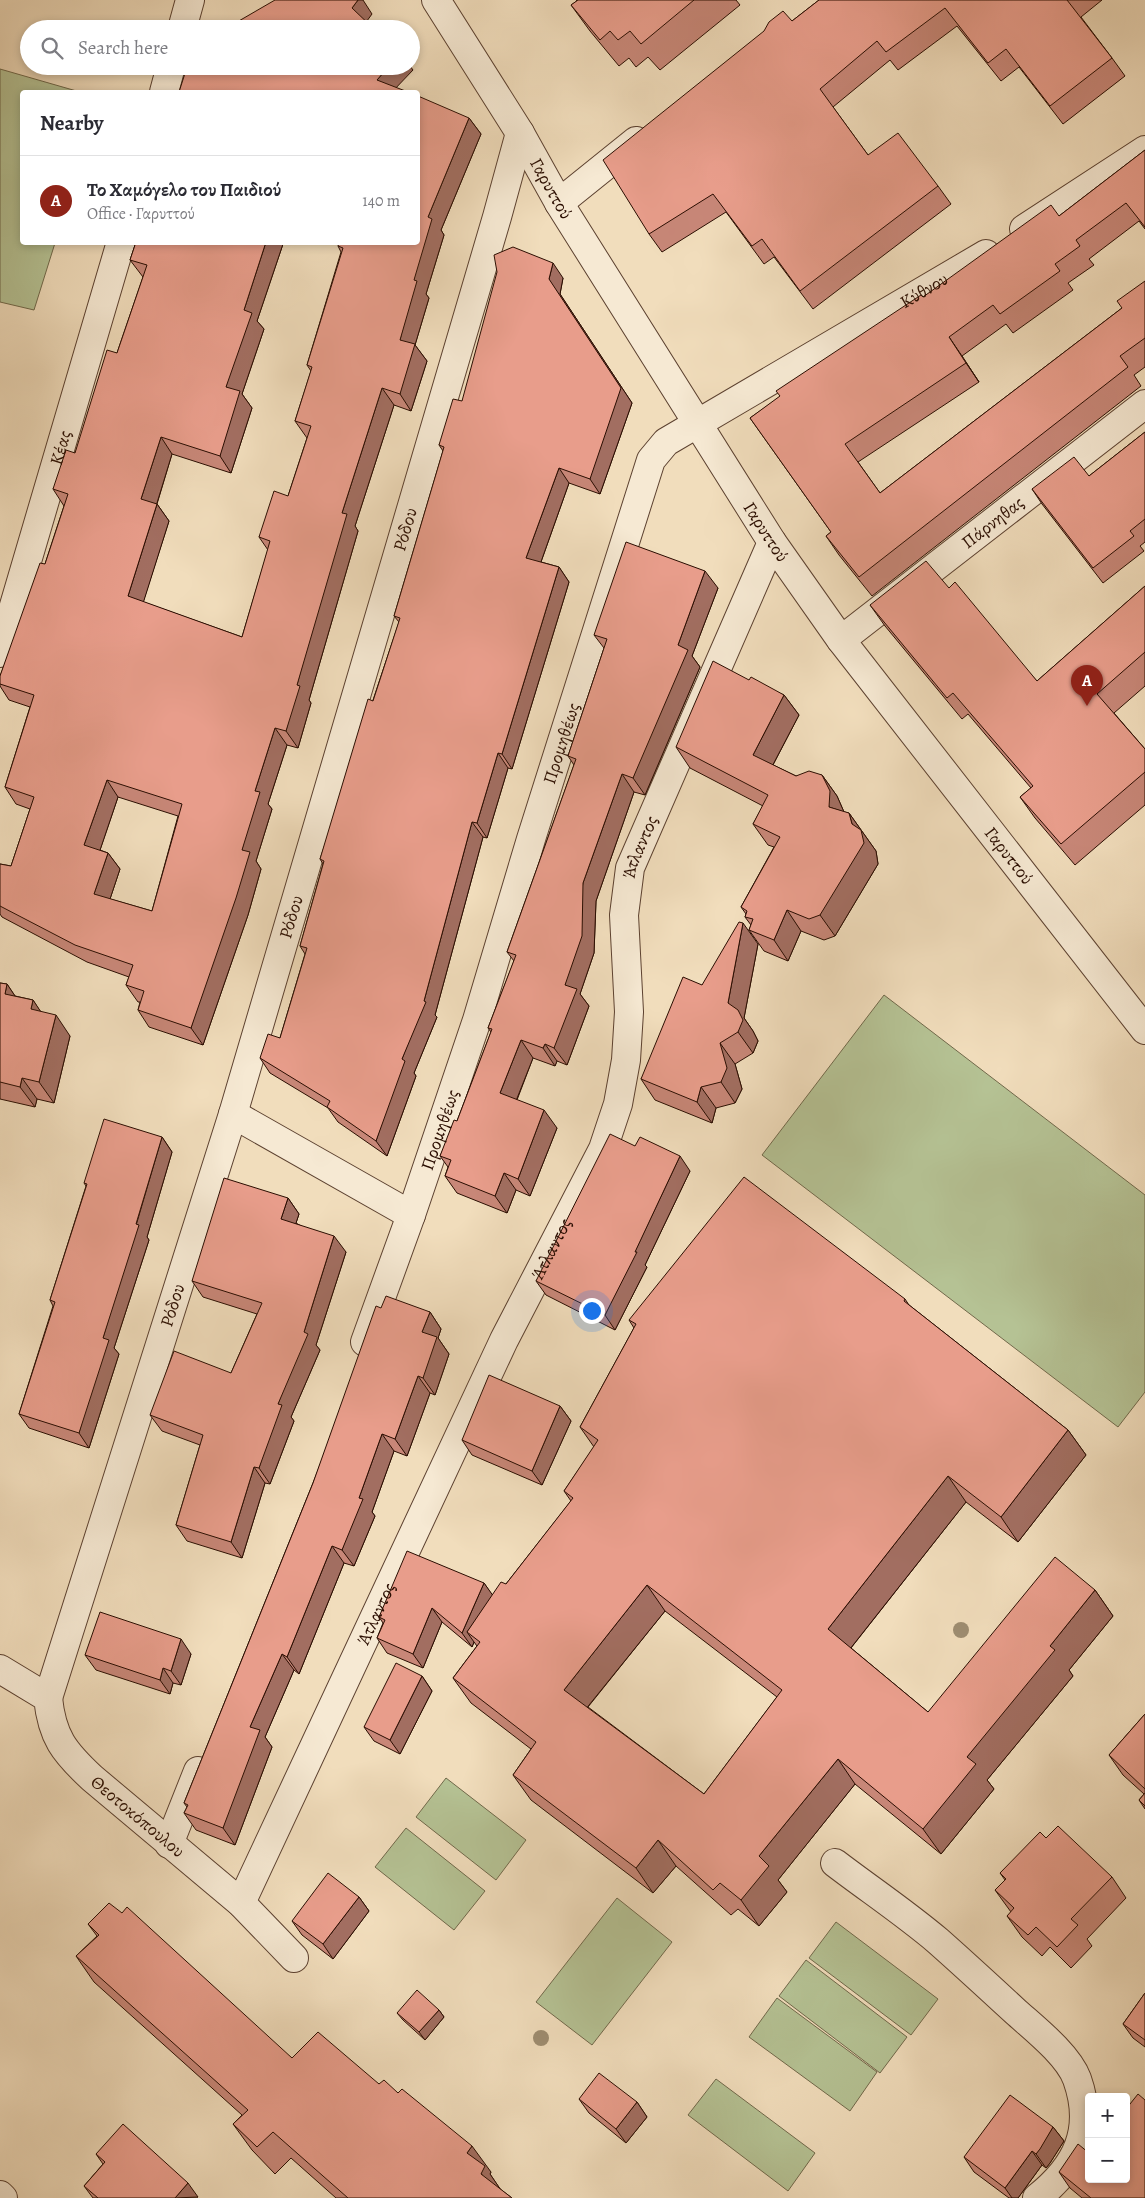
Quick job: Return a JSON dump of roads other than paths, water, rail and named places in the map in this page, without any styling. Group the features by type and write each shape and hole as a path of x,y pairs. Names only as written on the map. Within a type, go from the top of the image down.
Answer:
{"street":[{"path":"184,20 190,0"},
{"name":"Γαρυττού","path":"436,0 520,133 559,203 772,542 841,640 1145,1030"},
{"path":"165,90 169,75"},
{"path":"559,203 659,123"},
{"name":"Ρόδου","path":"48,1698 233,1114 520,133"},
{"name":"Κύθνου","path":"698,423 966,267 1145,150"},
{"name":"Κέας","path":"0,653 120,245"},
{"name":"Πάρνηθας","path":"841,640 1145,404"},
{"name":"Προμηθέως","path":"358,1361 411,1215 477,1020 644,478 656,452 666,442 698,423"},
{"name":"Άτλαντος","path":"241,1903 504,1340 603,1149 618,1104 626,1060 628,1012 624,915 630,868 772,542"},
{"path":"233,1114 411,1215"},
{"path":"0,1669 48,1698"},
{"name":"Θεοτοκόπουλου","path":"48,1698 50,1718 55,1734 72,1759 169,1844 241,1903 294,1958"},
{"path":"169,1844 210,1744"},
{"path":"835,1863 936,1940 1057,2049 1076,2077 1085,2110 1081,2141 1069,2166 1055,2183 1037,2198"},
{"path":"0,2195 4,2198"}],"place":[{"name":"Το Χαμόγελο του Παιδιού","path":"1087,706"}]}
